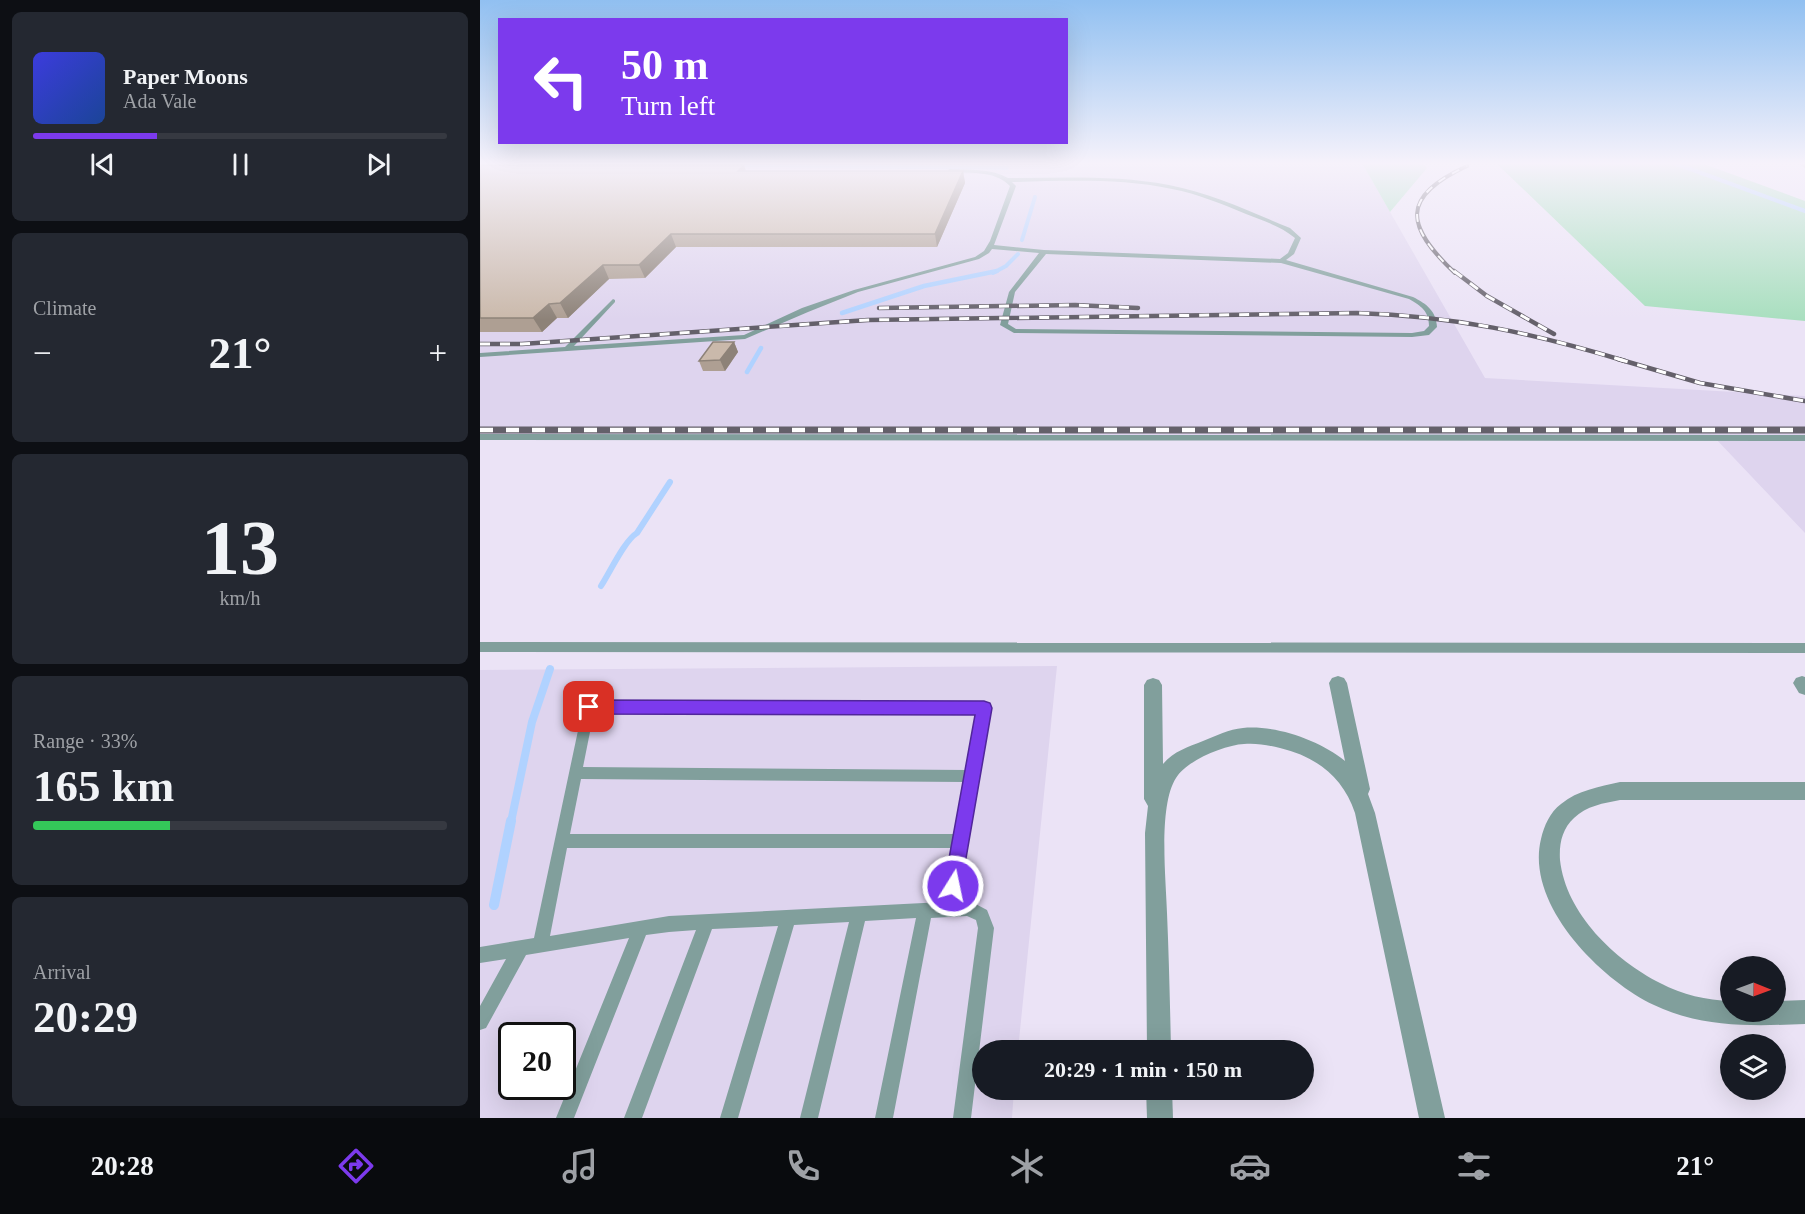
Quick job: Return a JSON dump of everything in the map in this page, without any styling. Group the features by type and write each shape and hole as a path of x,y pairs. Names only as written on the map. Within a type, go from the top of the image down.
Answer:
{"street":[{"path":"1338,683 1432,1118"},
{"path":"1153,685 1159,1040"},
{"path":"1155,833 1158,801 1165,778 1177,762 1227,739 1246,736 1270,738 1318,754 1344,771 1357,790 1365,813"},
{"path":"1805,791 1599,793 1580,800 1565,810 1554,825 1548,843 1557,891 1571,919 1589,942 1643,987 1675,1002 1705,1011 1805,1012"},
{"path":"1159,1100 1160,1118"}],"lane":[{"path":"480,355 745,338 805,310 856,291 977,258 990,247 1003,215"},
{"path":"1252,215 1288,229 1298,238 1291,254 1281,261"},
{"path":"990,247 1044,252 1281,261 1411,298 1428,307 1434,317 1433,327 1426,333 1412,335 1014,331 1004,325 1012,292 1044,252"},
{"path":"567,349 613,301"},
{"path":"480,437 1805,438"},
{"path":"480,647 1805,648"},
{"path":"540,945 589,707 984,708 949,909"},
{"path":"576,773 972,776"},
{"path":"562,841 961,842"},
{"path":"480,955 641,929 707,922 968,908 982,915 986,928 962,1118"},
{"path":"884,1118 925,910"},
{"path":"809,1118 859,914"},
{"path":"729,1118 788,918"},
{"path":"633,1118 707,922"},
{"path":"565,1118 641,929"},
{"path":"480,1022 521,948"}],"shaded area":[{"path":"480,215 1392,215 1485,378 1805,396 1805,533 1715,438 480,437"},
{"path":"1057,666 1019,1040 972,1040 972,1100 1013,1100 1012,1118 480,1118 480,670"}],"green space":[{"path":"1550,215 1805,215 1805,321 1645,306"}],"building":[{"path":"480,215 943,215 935,234 671,234 639,265 603,265 560,303 549,304 533,318 480,318"},
{"path":"713,342 734,342 720,360 699,361"}],"waterway":[{"path":"1022,240 1030,215"},
{"path":"997,271 1006,266 1018,254"},
{"path":"842,313 924,286 997,271"},
{"path":"993,273 997,271"},
{"path":"747,372 761,348"},
{"path":"601,586 623,549 637,533 670,482"},
{"path":"511,822 532,722 550,669"},
{"path":"494,905 511,821"}],"railway":[{"path":"1417,215 1419,227 1426,241 1455,273"},
{"path":"1454,271 1487,296 1554,334"},
{"path":"879,308 1075,305 1138,308"},
{"path":"480,344 522,344 868,320 1357,313 1460,322 1525,334 1620,359"},
{"path":"1620,359 1625,361"},
{"path":"1620,359 1700,383 1805,401"},
{"path":"480,430 1805,430"}],"route":[{"path":"589,707 984,708 953,886"}]}
